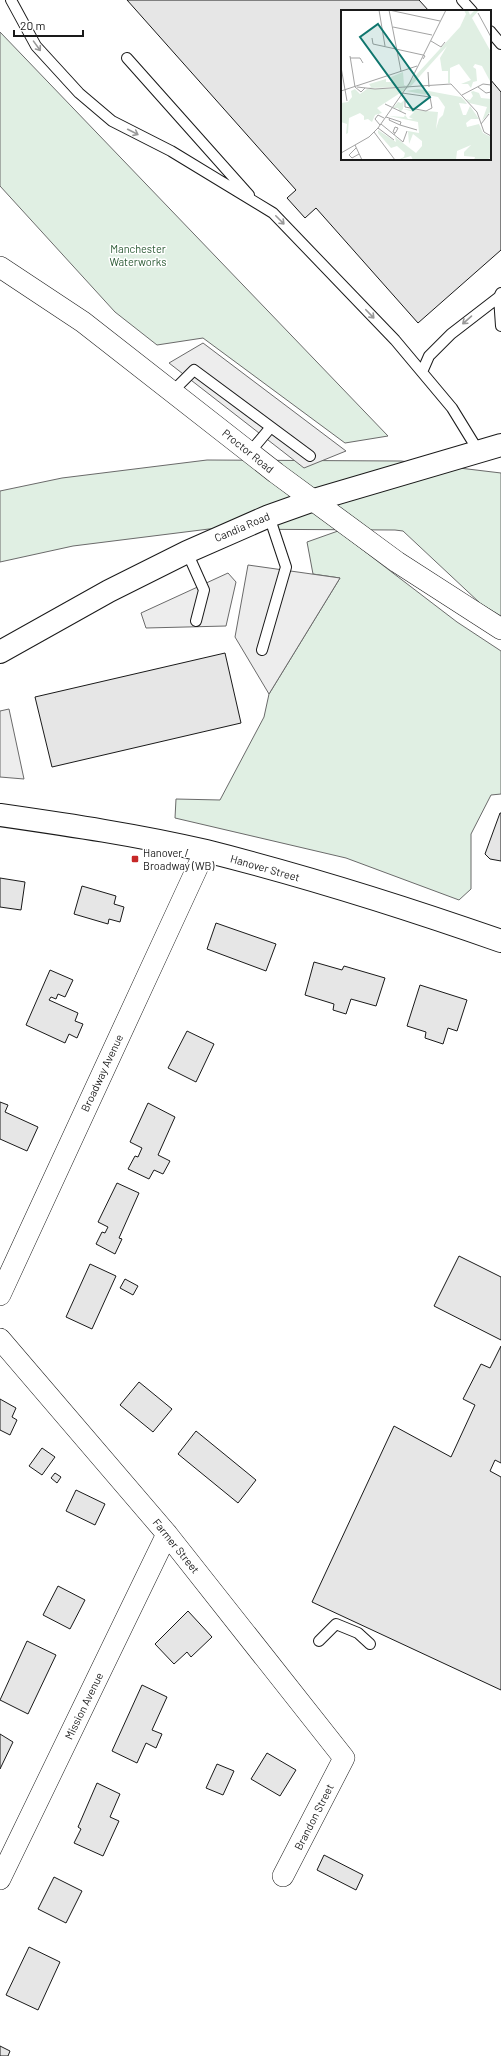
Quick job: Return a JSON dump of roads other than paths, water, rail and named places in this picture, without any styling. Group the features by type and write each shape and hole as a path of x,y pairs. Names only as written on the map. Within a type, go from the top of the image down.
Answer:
{"main road":[{"name":"Candia Road","path":"0,652 109,592 187,552 269,516 314,500 501,445"},
{"name":"Hanover Street","path":"0,815 70,825 205,851 372,898 501,941"}],"street":[{"name":"Proctor Road","path":"0,267 83,322 276,473 398,562 501,629"},
{"name":"Broadway Avenue","path":"0,1295 205,851"},
{"name":"Farmer Street","path":"0,1340 167,1534 344,1758"},
{"name":"Mission Avenue","path":"0,1879 167,1534"},
{"name":"Brandon Street","path":"283,1876 344,1758"}],"lane":[{"path":"11,0 36,46 79,93 112,122 171,152 273,213 395,340 452,408 479,452"},
{"path":"462,0 471,10"},
{"path":"491,33 501,44"},
{"path":"126,58 257,203"},
{"path":"422,372 429,356 451,334 500,294"},
{"path":"500,294 501,326"},
{"path":"173,391 194,370 310,456"},
{"path":"250,452 271,427"},
{"path":"262,650 286,567 269,516"},
{"path":"187,552 204,590 196,621"},
{"path":"319,1641 336,1624 358,1633 370,1644"}],"place":[{"name":"Hanover / Broadway (WB)","path":"135,859"}],"park label":[{"name":"Manchester Waterworks","path":"138,255"}]}
